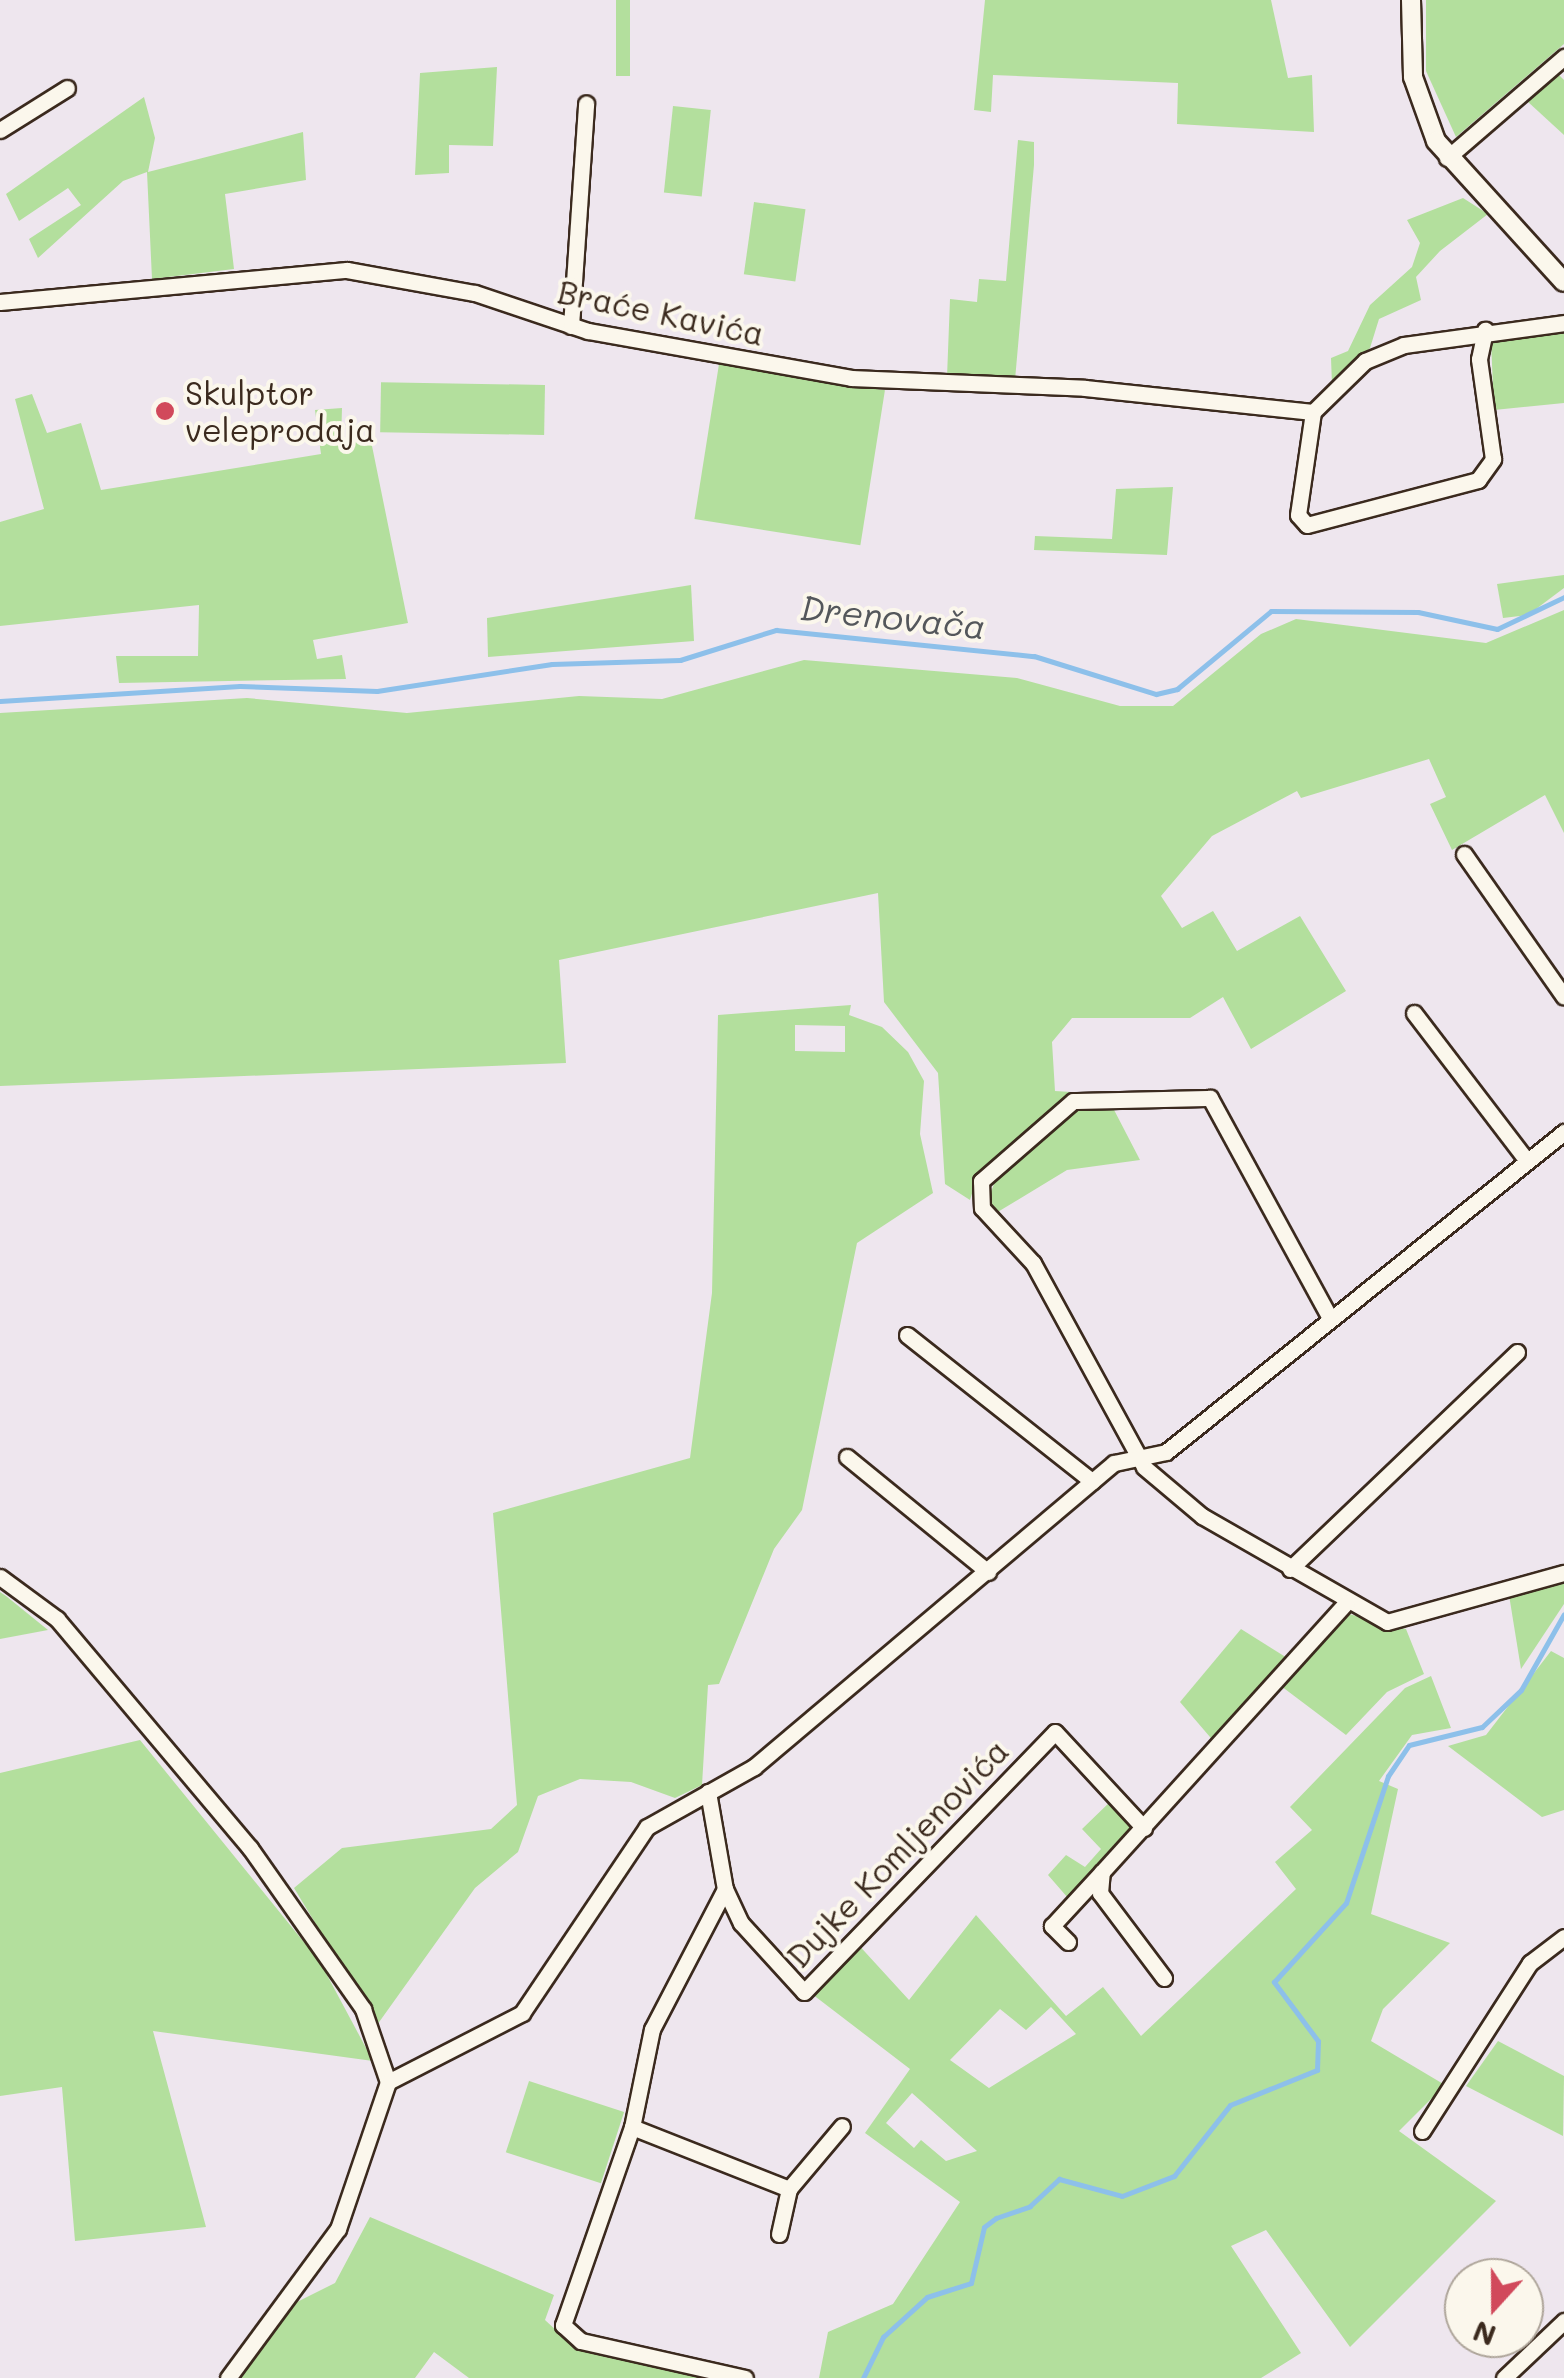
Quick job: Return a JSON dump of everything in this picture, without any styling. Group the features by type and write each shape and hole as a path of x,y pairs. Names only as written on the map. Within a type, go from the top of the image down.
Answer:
{"street":[{"path":"1411,0 1413,78 1447,158 1564,282"},
{"path":"1447,158 1564,57"},
{"path":"0,130 67,88"},
{"path":"572,326 586,104"},
{"name":"Braće Kavića","path":"0,302 322,268 475,293 572,326 851,378 1085,388 1313,412"},
{"path":"1485,330 1479,359 1492,459 1478,480 1307,525 1298,515 1313,412 1377,354 1485,330 1564,323"},
{"path":"1464,854 1564,997"},
{"path":"1414,1012 1524,1157"},
{"path":"1330,1318 1210,1098 1093,1097 1051,1115 990,1165 980,1200 1033,1263 1141,1458 1202,1516 1346,1603 1406,1621 1564,1573"},
{"path":"388,2082 522,2013 647,1828 754,1768 1114,1463 1174,1446 1524,1157 1564,1132"},
{"path":"907,1334 1092,1481"},
{"path":"1290,1569 1517,1352"},
{"path":"847,1458 988,1572"},
{"path":"0,1577 68,1630 250,1848 372,2025 388,2082 338,2229 228,2378"},
{"path":"1068,1942 1052,1926 1346,1603"},
{"name":"Dujke Komljenovića","path":"708,1792 725,1889 750,1940 804,1992 1055,1732 1144,1828"},
{"path":"1102,1872 1100,1893 1164,1978"},
{"path":"725,1889 652,2029 632,2126 563,2326 581,2341 745,2378"},
{"path":"1422,2131 1530,1963 1564,1937"},
{"path":"632,2126 789,2189"},
{"path":"779,2234 789,2189 842,2126"},
{"path":"1504,2378 1564,2321"}],"green space":[{"path":"616,0 630,0 630,76 616,76"},
{"path":"985,0 1271,0 1288,78 1312,75 1314,132 1177,124 1178,83 993,75 991,112 974,110"},
{"path":"1426,0 1564,0 1564,44 1456,137 1426,71"},
{"path":"497,67 493,146 449,145 449,173 415,175 420,73"},
{"path":"1559,75 1564,80 1564,135 1527,101"},
{"path":"144,97 155,138 148,172 303,132 306,180 225,194 234,269 152,279 147,172 123,181 38,258 29,239 81,205 68,188 19,221 6,194"},
{"path":"673,106 711,110 702,196 664,193"},
{"path":"1018,140 1034,142 1034,165 1015,380 947,377 950,299 977,302 979,279 1006,281"},
{"path":"1463,198 1488,214 1440,251 1416,277 1421,300 1379,319 1370,348 1332,385 1331,358 1348,351 1370,305 1412,267 1420,243 1407,220"},
{"path":"754,202 805,209 795,282 744,274"},
{"path":"1564,333 1564,403 1494,410 1491,341"},
{"path":"719,364 885,390 860,545 694,519"},
{"path":"381,382 545,385 544,435 380,432"},
{"path":"32,394 47,433 81,423 101,490 321,454 315,410 342,408 341,443 371,441 408,623 313,640 317,659 342,655 346,679 119,683 116,656 198,656 199,605 0,626 0,522 44,509 15,399"},
{"path":"1173,487 1167,555 1034,550 1035,536 1112,539 1116,489"},
{"path":"1564,575 1564,588 1528,615 1503,618 1497,584"},
{"path":"691,585 694,641 488,657 487,618"},
{"path":"1564,610 1564,833 1545,795 1452,850 1430,804 1446,797 1429,759 1301,798 1297,791 1212,836 1161,896 1182,928 1213,911 1237,951 1300,916 1346,991 1251,1049 1223,997 1190,1018 1072,1018 1052,1042 1055,1091 1071,1092 978,1174 970,1200 945,1184 938,1073 884,1002 878,893 559,960 566,1063 0,1086 0,713 247,698 407,713 579,696 662,699 804,660 1017,678 1120,706 1173,706 1261,634 1296,619 1486,643"},
{"path":"851,1005 849,1015 882,1027 908,1052 924,1081 920,1134 933,1193 857,1243 802,1510 774,1549 719,1684 708,1685 702,1785 675,1798 631,1782 580,1779 538,1796 518,1852 475,1888 377,2025 294,1888 342,1848 491,1829 517,1805 493,1513 690,1458 712,1293 718,1015","holes":["795,1025 845,1026 845,1052 795,1051"]},
{"path":"1112,1106 1140,1160 1067,1170 996,1213 986,1205 997,1176 1074,1110"},
{"path":"1564,1579 1564,1604 1521,1669 1509,1595"},
{"path":"0,1592 6,1596 48,1630 0,1639"},
{"path":"1345,1613 1406,1629 1424,1674 1387,1692 1346,1735 1281,1686"},
{"path":"1241,1629 1292,1661 1216,1744 1180,1702"},
{"path":"1551,1651 1564,1658 1564,1810 1542,1817 1448,1746 1486,1735"},
{"path":"1431,1676 1451,1728 1412,1735 1379,1781 1398,1789 1371,1914 1450,1943 1383,2009 1371,2041 1445,2085 1399,2131 1496,2201 1350,2347 1266,2230 1231,2246 1301,2353 1261,2378 819,2378 828,2332 893,2304 960,2202 865,2133 910,2069 812,1994 855,1941 909,2000 976,1915 1066,2016 1103,1987 1141,2036 1296,1889 1275,1862 1312,1830 1290,1807 1405,1688","holes":["1051,2007 1076,2034 989,2088 950,2060 1000,2009 1026,2030","912,2093 977,2151 946,2161 921,2140 914,2148 886,2123"]},
{"path":"140,1740 320,1962 373,2061 153,2031 206,2227 75,2241 62,2087 0,2096 0,1773"},
{"path":"1113,1799 1133,1829 1068,1898 1048,1875 1066,1855 1085,1867 1101,1849 1082,1829"},
{"path":"1498,2041 1564,2076 1563,2136 1466,2086"},
{"path":"529,2081 624,2112 601,2183 506,2152"},
{"path":"370,2217 554,2295 545,2320 572,2345 714,2378 469,2378 434,2352 415,2378 236,2378 295,2303 335,2283"}],"waterway":[{"name":"Drenovača","path":"0,701 240,686 377,691 552,664 680,660 776,630 1034,656 1156,694 1177,689 1271,611 1418,612 1497,629 1564,597"},
{"path":"863,2378 883,2337 927,2297 971,2283 984,2227 996,2218 1030,2206 1059,2179 1122,2196 1174,2176 1230,2105 1317,2070 1318,2041 1274,1982 1346,1903 1388,1776 1409,1745 1482,1727 1521,1690 1564,1614"}],"place":[{"name":"Skulptor veleprodaja","path":"165,411"}]}
